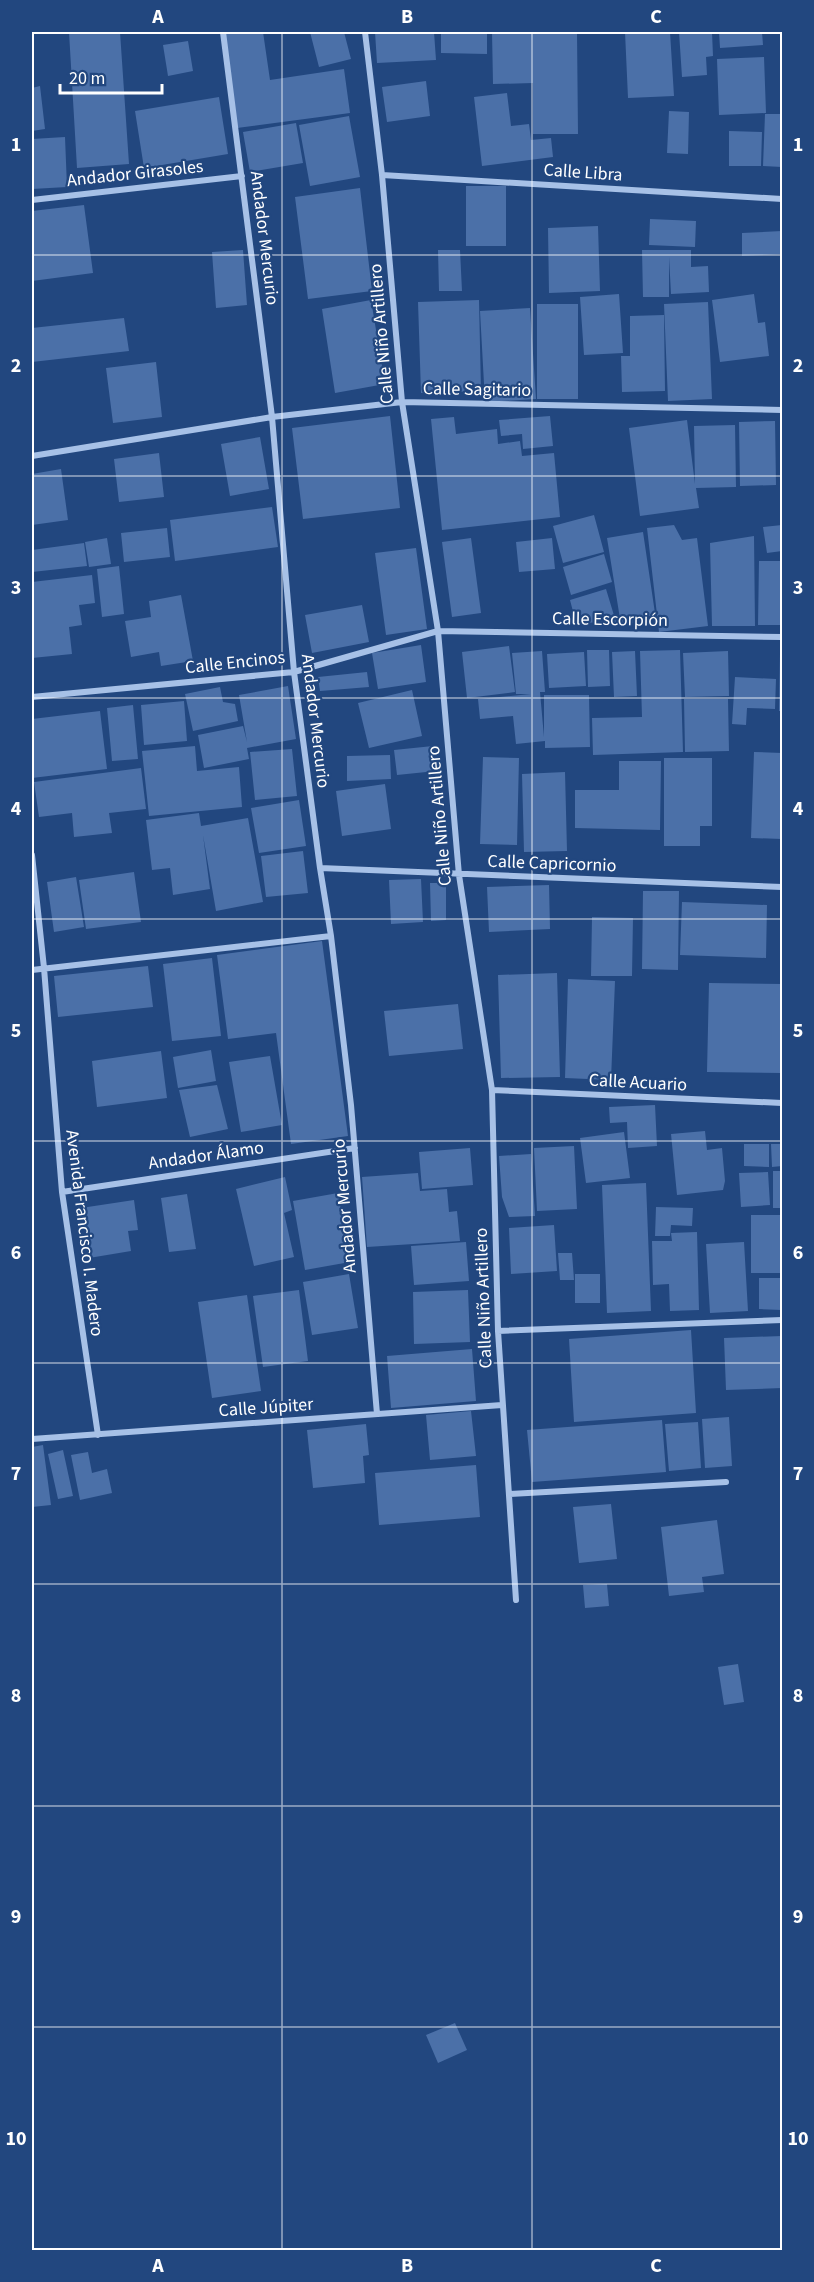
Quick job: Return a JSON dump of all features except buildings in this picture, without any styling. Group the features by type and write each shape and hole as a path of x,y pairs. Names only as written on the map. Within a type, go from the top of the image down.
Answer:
{"street":[{"name":"Andador Mercurio","path":"223,32 272,417 294,672 331,936 355,1148 377,1414"},
{"name":"Calle Niño Artillero","path":"365,32 382,175 402,402 438,631 459,875 492,1090 498,1331 516,1600"},
{"name":"Calle Libra","path":"382,175 783,199"},
{"name":"Andador Girasoles","path":"32,200 242,176"},
{"name":"Calle Sagitario","path":"32,456 272,417 402,402 783,410"},
{"name":"Calle Escorpión","path":"438,631 783,637"},
{"name":"Calle Encinos","path":"32,697 294,672 438,631"},
{"name":"Avenida Francisco I. Madero","path":"32,855 44,968 62,1192 98,1435"},
{"name":"Calle Capricornio","path":"320,868 783,887"},
{"path":"32,970 331,936"},
{"name":"Calle Acuario","path":"492,1090 783,1103"},
{"name":"Andador Álamo","path":"62,1192 355,1148"},
{"path":"498,1331 783,1320"},
{"name":"Calle Júpiter","path":"32,1439 502,1405"},
{"path":"510,1494 726,1482"}]}
